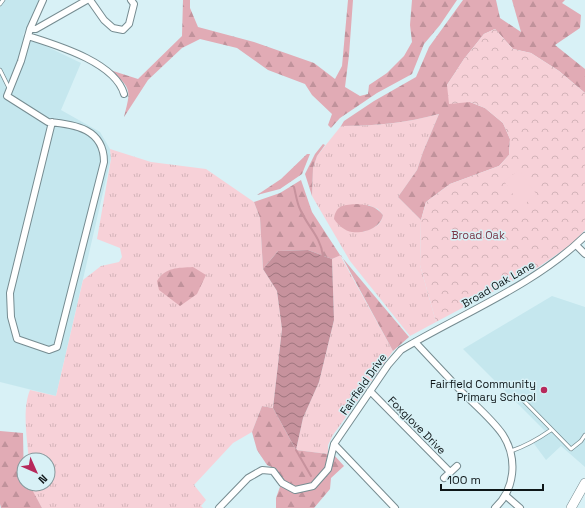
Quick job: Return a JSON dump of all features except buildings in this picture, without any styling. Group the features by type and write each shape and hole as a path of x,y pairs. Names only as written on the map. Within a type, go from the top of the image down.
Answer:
{"main road":[{"path":"571,508 582,496 585,483"}],"street":[{"path":"43,0 29,33 21,61 8,96 48,122 52,122 68,124 86,130 99,141 104,150 104,162 57,347 49,350 17,339 11,317 10,293 52,122"},
{"path":"29,33 88,0 104,20 113,28 123,30 129,24 134,4 131,0"},
{"path":"29,33 91,60 113,76 122,86 124,94"},
{"name":"Broad Oak Lane","path":"415,342 523,283 576,245 585,236"},
{"path":"576,245 585,254"},
{"path":"415,342 502,434 510,452 513,469 510,483 505,495 495,508"},
{"name":"Fairfield Drive","path":"334,444 396,354 415,342"},
{"name":"Foxglove Drive","path":"370,391 450,472"},
{"path":"219,508 248,478 262,470 273,471 282,483 295,490 313,486 328,469 334,444"},
{"path":"334,444 395,508"},
{"path":"444,478 457,466"},
{"path":"505,495 520,508"}],"lane":[{"path":"0,4 4,0"},
{"path":"0,70 10,89"},
{"path":"522,399 571,449 581,441 585,435"},
{"path":"510,452 526,446 551,430"}],"shaded area":[{"path":"0,0 41,0 23,35 81,63 61,110 100,132 110,149 111,158 56,396 0,382"},
{"name":"Fairfield Community Primary School","path":"552,296 585,307 585,467 561,446 546,460 532,441 545,431 463,349"}],"green space":[{"path":"183,0 190,0 190,8 198,27 254,42 314,63 335,79 342,66 348,0 353,0 345,87 360,96 368,94 369,85 387,73 404,56 412,42 410,25 412,0 457,0 440,25 424,44 412,74 377,93 340,118 331,128 328,125 332,114 312,95 305,84 268,70 237,48 200,39 182,48 148,80 124,117 128,101 128,90 122,81 110,70 138,79 182,36"},
{"path":"463,0 496,0 500,18 521,32 512,0 565,0 562,3 581,15 580,28 555,45 585,69 585,93 559,71 531,53 513,49 495,29 484,34 464,59 447,85 470,102 485,108 503,123 510,139 509,155 499,166 450,184 426,202 421,220 398,197 417,170 439,114 414,120 390,123 341,126 344,121 374,101 416,77 429,47"},
{"name":"Broad Oak","path":"495,29 513,49 531,53 559,71 585,93 585,230 572,244 537,268 436,322 420,265 421,220 426,202 450,184 499,166 509,155 510,139 503,123 485,108 470,102 449,104 447,85 464,59 484,34"},
{"path":"439,114 417,170 398,197 421,220 420,265 436,322 410,336 350,261 312,196 313,168 317,156 341,126 415,120","holes":["368,205 378,209 383,215 382,219 376,226 363,232"]},
{"path":"323,144 325,145 317,156 313,168 312,196 305,174 315,154"},
{"path":"110,149 151,162 206,169 254,202 260,218 263,269 277,291 282,329 273,408 262,406 252,432 233,443 194,485 206,500 201,506 203,508 42,508 32,492 56,492 56,452 28,452 26,434 26,406 30,390 56,396 83,280 101,266 119,262 122,257 120,248 97,239 111,159"},
{"path":"307,154 310,154 302,174 280,189 257,195 281,179"},
{"path":"519,170 537,195 521,206 504,181"},
{"path":"301,180 312,212 340,255 332,259 308,250 278,251 263,269 260,218 254,202 280,193"},
{"path":"357,204 372,206 383,215 379,223 372,229 362,232 352,232 340,225 334,219 337,210 342,206"},
{"path":"340,255 393,351 333,435 328,445 328,454 296,450 303,418 319,382 334,320 332,259"},
{"path":"343,258 409,337 393,351"},
{"path":"193,267 206,275 197,294 180,306 159,290 157,281 160,276 172,269"},
{"path":"262,406 273,408 296,450 328,454 326,469 312,484 296,487 284,481 276,469 267,465 257,450 252,432"},
{"path":"0,431 23,433 23,452 16,452 16,492 33,492 42,508 1,508"},
{"path":"334,455 344,466 331,478 330,489 314,508 276,508 276,498 281,484 295,492 314,487 331,469"}],"water":[{"path":"308,250 332,259 334,320 319,382 303,418 296,450 273,408 282,329 277,291 263,269 278,251"}],"waterway":[{"path":"294,187 299,207 320,243 323,256"},
{"path":"296,450 311,476"}],"place":[{"name":"Fairfield Community Primary School","path":"544,390"}]}
